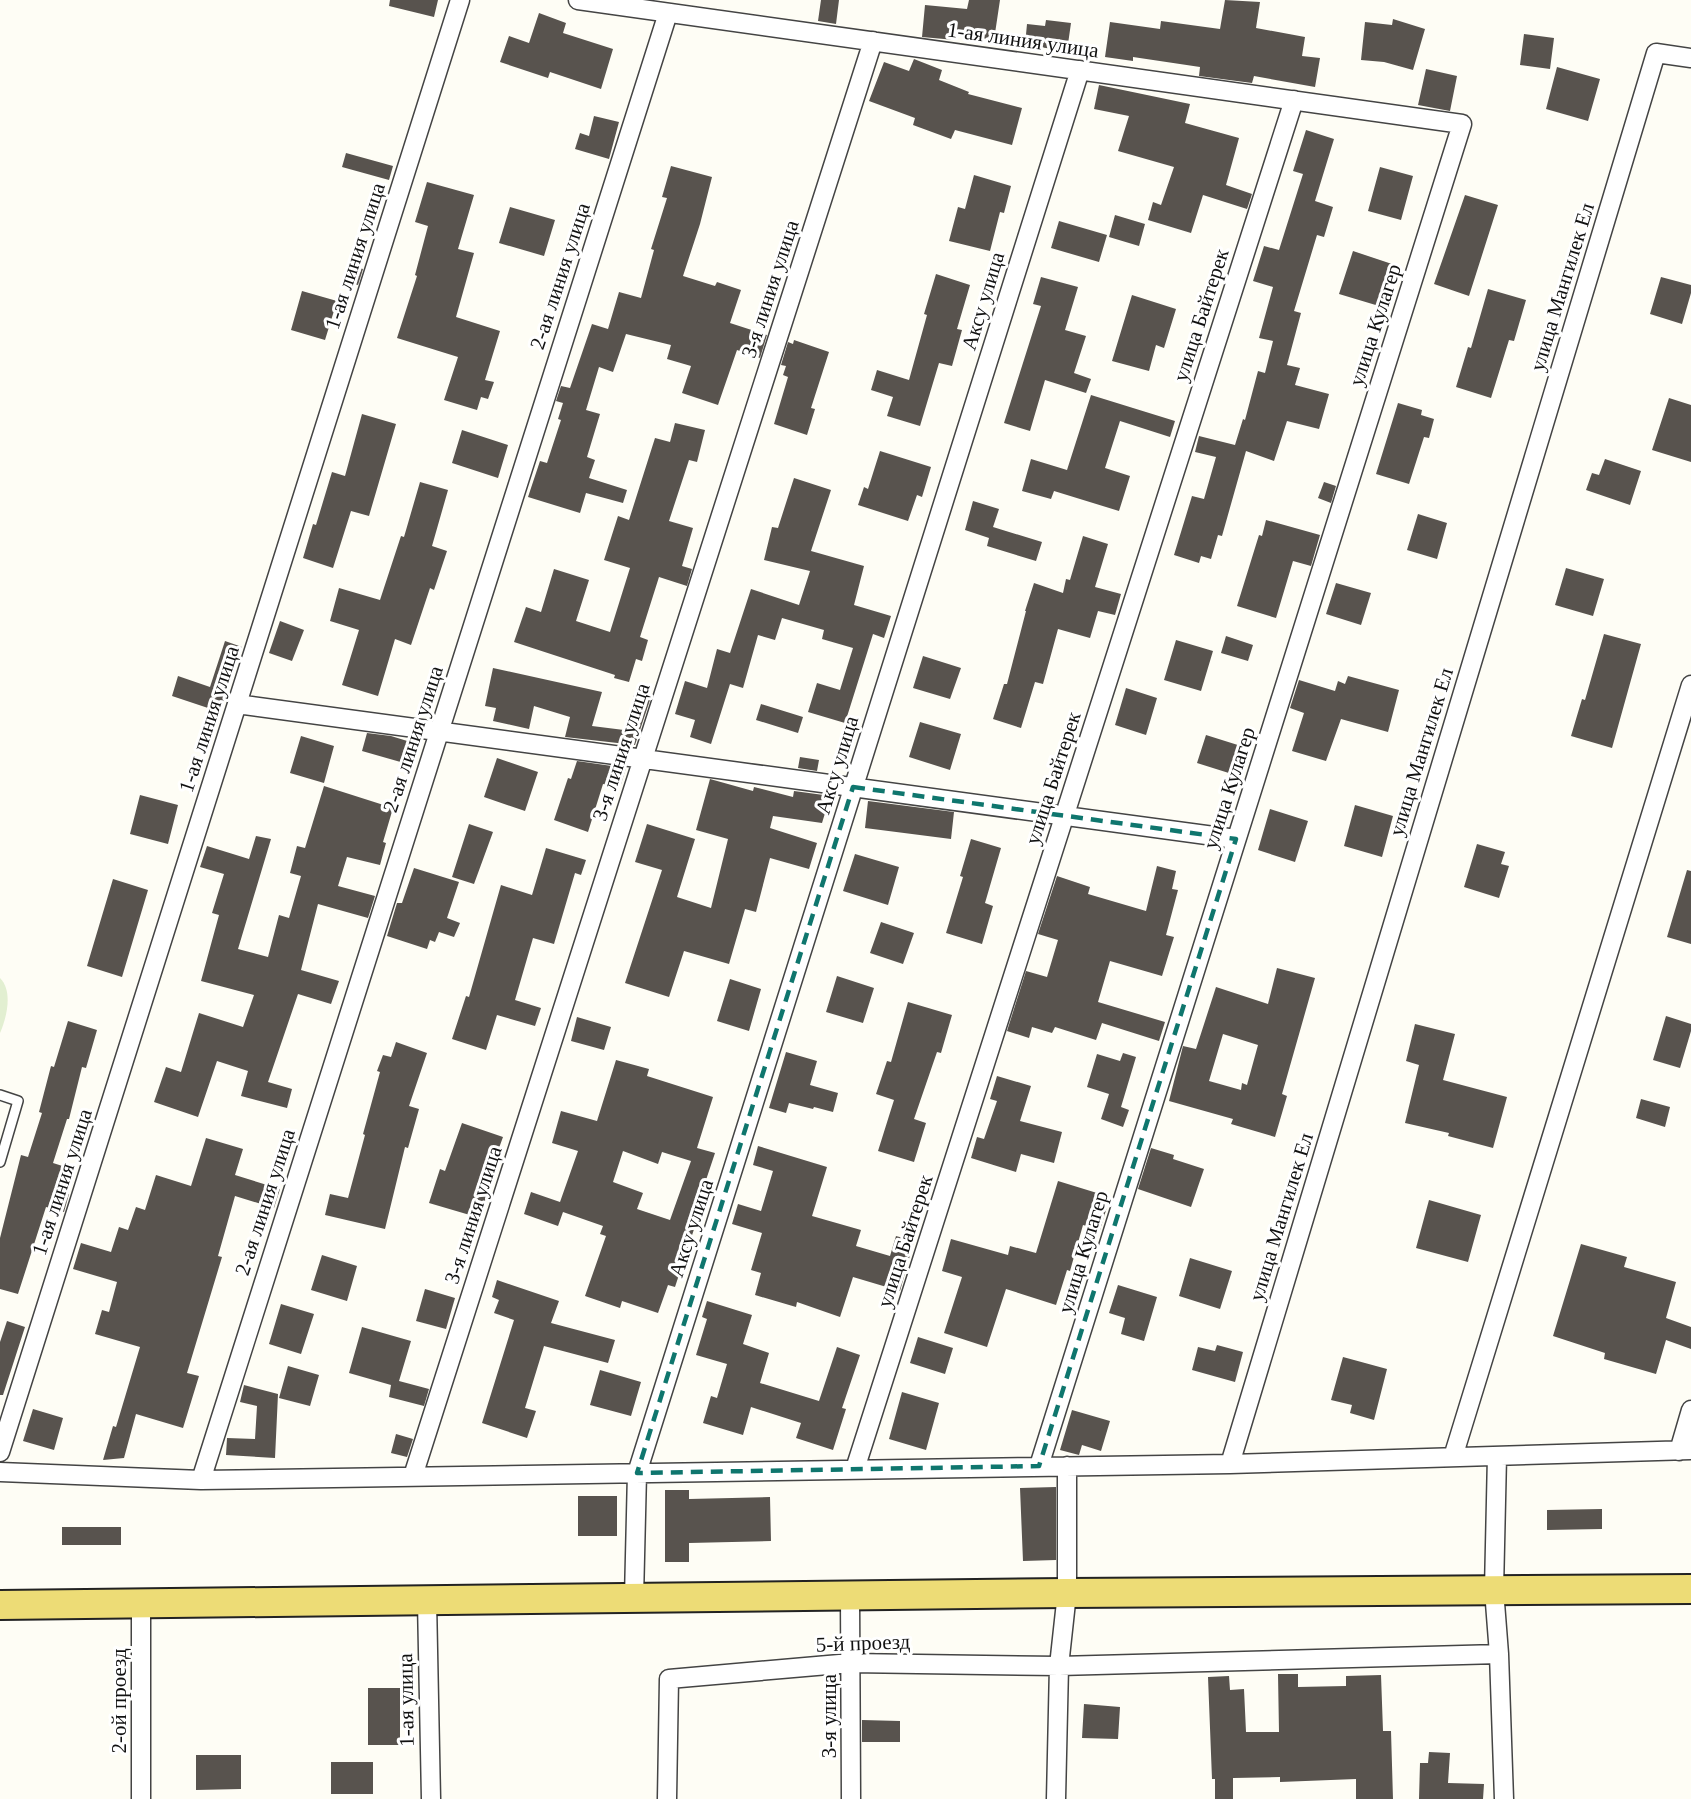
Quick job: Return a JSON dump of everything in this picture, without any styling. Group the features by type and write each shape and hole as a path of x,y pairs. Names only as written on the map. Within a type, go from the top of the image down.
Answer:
{"main road":[{"path":"0,1605 1067,1593 1691,1589"}],"street":[{"name":"1-ая линия улица","path":"0,1452 460,0"},
{"name":"1-ая линия улица","path":"578,0 1462,124"},
{"name":"2-ая линия улица","path":"201,1480 668,13"},
{"name":"3-я линия улица","path":"413,1476 873,41"},
{"name":"улица Мангилек Ел","path":"1230,1464 1656,53 1691,58"},
{"name":"Аксу улица","path":"634,1599 637,1473 1080,70"},
{"name":"улица Байтерек","path":"855,1469 1294,100"},
{"name":"улица Кулагер","path":"1039,1467 1462,124"},
{"path":"1453,1457 1691,685"},
{"path":"237,704 1236,839"},
{"path":"0,1472 201,1480 1230,1464 1685,1450 1691,1410"},
{"path":"1497,1456 1494,1590 1499,1654 1504,1799"},
{"path":"1056,1799 1059,1666 1067,1593 1067,1466"},
{"name":"3-я улица","path":"850,1596 851,1799"},
{"name":"1-ая улица","path":"427,1601 431,1799"},
{"name":"2-ой проезд","path":"141,1604 141,1799"},
{"name":"5-й проезд","path":"667,1799 669,1679 851,1664 1059,1666 1499,1654"}],"lane":[{"path":"0,1095 18,1101 0,1162"}],"highlighted area":[{"path":"853,787 1236,839 1039,1466 637,1473 722,1203"}],"green space":[{"path":"0,978 4,983 8,1004 0,1033"}],"building":[{"path":"390,0 438,0 434,17 389,6"},
{"path":"821,0 839,0 836,24 818,21"},
{"path":"969,0 1000,0 994,40 956,34 955,40 922,37 925,5 967,9"},
{"path":"1225,0 1260,2 1256,28 1305,37 1302,56 1320,58 1315,87 1254,76 1252,83 1199,76 1200,67 1133,57 1133,61 1105,57 1110,22 1160,29 1161,21 1220,29"},
{"path":"539,13 566,23 563,33 613,49 601,89 550,72 548,78 500,62 509,36 529,43"},
{"path":"1393,19 1425,29 1413,70 1384,62 1361,60 1365,22 1392,25"},
{"path":"1046,20 1071,23 1067,51 1025,45 1027,24 1045,26"},
{"path":"1524,34 1554,38 1550,69 1520,65"},
{"path":"914,59 942,70 939,80 969,92 968,94 1022,108 1012,145 955,130 951,139 913,125 915,118 869,101 884,62 909,71"},
{"path":"1557,67 1600,79 1588,121 1546,109"},
{"path":"1426,69 1457,76 1450,111 1418,105"},
{"path":"1099,85 1190,104 1185,123 1239,138 1226,185 1252,194 1247,209 1203,195 1191,233 1148,220 1153,202 1161,205 1174,167 1118,151 1129,116 1094,109"},
{"path":"594,116 619,122 609,159 575,149 580,133 589,136"},
{"path":"1306,130 1334,139 1315,201 1333,207 1324,237 1317,235 1294,311 1301,313 1287,365 1300,368 1295,385 1329,394 1319,429 1287,421 1274,461 1246,451 1222,536 1218,535 1211,559 1201,556 1199,563 1174,555 1192,496 1204,499 1216,457 1195,452 1199,436 1235,445 1243,419 1245,420 1258,371 1265,373 1273,341 1259,338 1273,287 1253,281 1264,246 1279,250 1303,174 1293,171"},
{"path":"346,153 393,166 389,180 342,167"},
{"path":"671,166 712,177 683,276 715,286 717,282 741,290 730,323 767,335 760,358 737,350 718,405 682,393 691,366 667,359 671,345 626,334 613,372 599,367 586,410 600,414 587,457 595,460 589,478 627,490 623,503 586,493 580,513 528,497 540,461 547,463 561,420 558,419 563,403 556,401 561,386 570,388 592,324 608,329 619,292 641,298 654,250 651,249 667,198 662,197"},
{"path":"1380,167 1413,176 1401,220 1368,211"},
{"path":"974,175 1011,186 1004,213 1000,212 990,251 949,241 958,207 965,209"},
{"path":"427,182 474,195 458,249 474,253 456,317 500,331 485,380 494,382 488,399 481,397 477,410 444,400 458,357 397,338 417,276 415,275 428,226 415,222"},
{"path":"1465,195 1498,205 1469,296 1434,284"},
{"path":"510,207 555,220 544,256 499,243"},
{"path":"1115,215 1145,224 1139,246 1109,237"},
{"path":"1059,221 1107,235 1099,262 1051,248"},
{"path":"1353,251 1392,264 1379,306 1339,294"},
{"path":"349,265 363,269 358,285 344,282"},
{"path":"936,274 970,285 957,329 962,330 952,366 939,363 920,426 887,416 893,397 871,390 877,370 909,380"},
{"path":"1041,277 1078,287 1065,330 1086,336 1074,373 1091,379 1086,393 1045,380 1030,431 1004,423 1041,306 1033,304"},
{"path":"1661,277 1691,285 1682,324 1650,314"},
{"path":"1488,289 1526,300 1514,341 1509,340 1491,398 1456,387 1468,347 1471,348"},
{"path":"302,291 337,301 325,340 291,330"},
{"path":"1132,295 1176,309 1164,348 1156,345 1149,371 1112,361"},
{"path":"794,340 829,352 811,408 815,409 807,435 774,424 788,377 783,375 786,366 781,365 788,342 793,344"},
{"path":"1091,395 1175,421 1170,437 1120,421 1105,468 1130,476 1119,511 1054,491 1051,499 1022,491 1031,459 1067,470"},
{"path":"1669,398 1691,405 1691,462 1652,450"},
{"path":"1398,403 1422,410 1421,415 1434,419 1429,438 1424,437 1409,484 1376,474"},
{"path":"362,414 396,424 369,516 351,511 333,568 303,558 332,472 345,476"},
{"path":"675,423 705,430 697,462 689,460 669,521 693,528 682,566 692,569 687,586 659,577 640,637 648,640 642,661 636,659 629,682 614,678 615,675 514,642 526,607 541,612 554,569 589,580 576,621 610,632 630,568 604,560 618,516 629,520 655,438 670,442"},
{"path":"462,430 508,445 498,478 452,463"},
{"path":"880,451 931,467 922,497 917,495 908,521 858,505 864,487 868,489"},
{"path":"1605,459 1641,471 1630,505 1586,490 1592,473 1599,475"},
{"path":"794,478 831,490 811,551 864,566 854,605 891,616 884,638 873,634 845,723 808,712 817,683 840,690 853,648 822,639 824,630 782,618 775,640 758,635 743,688 730,684 711,744 690,737 695,720 675,714 685,681 707,688 717,649 730,653 751,589 799,605 810,571 764,560 772,527 778,528"},
{"path":"420,482 448,490 432,546 447,551 434,590 430,588 411,645 395,639 378,696 342,685 359,630 330,621 339,588 380,600 401,536 404,537"},
{"path":"1324,482 1336,486 1331,503 1318,498"},
{"path":"973,501 999,509 993,527 1042,542 1036,561 987,546 989,538 965,530"},
{"path":"1418,514 1447,523 1437,559 1407,550"},
{"path":"1266,520 1320,535 1311,566 1293,561 1276,618 1237,606 1259,535 1262,536"},
{"path":"1083,536 1108,544 1095,587 1121,594 1115,615 1098,611 1090,638 1058,629 1043,684 1035,682 1021,728 993,719 1004,684 1007,684 1034,583 1063,593 1066,579 1070,580"},
{"path":"1566,568 1604,579 1593,616 1555,605"},
{"path":"1336,583 1371,593 1361,625 1326,614"},
{"path":"280,621 304,630 292,661 269,653"},
{"path":"1604,634 1641,644 1612,748 1571,736 1582,699 1585,700"},
{"path":"1226,636 1253,645 1248,661 1221,653"},
{"path":"1176,640 1213,651 1201,691 1164,680"},
{"path":"225,641 242,647 220,712 172,696 178,676 210,687"},
{"path":"923,656 961,668 950,699 913,688"},
{"path":"493,668 602,692 592,726 624,730 634,695 650,700 635,745 565,737 570,717 534,706 529,729 493,721 496,708 485,706"},
{"path":"1348,676 1399,690 1388,732 1341,719 1326,761 1292,751 1304,713 1290,708 1299,680 1335,691 1338,681 1345,684"},
{"path":"1126,688 1157,698 1146,735 1115,725"},
{"path":"761,704 803,717 798,733 756,720"},
{"path":"920,722 961,734 950,770 909,757"},
{"path":"367,733 391,736 417,744 411,765 362,751"},
{"path":"1206,735 1241,746 1232,774 1197,763"},
{"path":"301,736 334,746 324,783 290,773"},
{"path":"800,757 819,760 817,771 798,768"},
{"path":"497,758 538,772 525,811 484,797"},
{"path":"577,761 626,768 621,784 609,780 608,785 603,784 588,832 554,820 568,778 571,779"},
{"path":"710,779 753,791 754,787 793,797 794,791 831,796 822,823 773,816 770,828 817,843 809,869 770,858 756,912 745,909 729,964 684,951 669,997 625,983 662,870 635,862 647,824 695,839 677,897 711,908 728,839 696,830"},
{"path":"324,786 393,808 383,842 386,843 380,865 347,857 338,886 375,896 368,918 318,904 301,970 339,981 331,1004 298,994 268,1082 292,1089 287,1108 241,1096 248,1071 217,1061 198,1117 154,1102 166,1067 181,1072 199,1013 243,1027 254,995 201,981 219,915 212,913 224,874 200,867 207,846 249,859 256,836 271,839 238,949 268,957 279,915 289,918 301,876 290,873 297,846 305,848"},
{"path":"140,795 178,805 168,844 130,834"},
{"path":"868,801 954,812 951,839 865,828"},
{"path":"1355,805 1393,816 1382,857 1344,846"},
{"path":"1270,809 1308,821 1295,862 1258,850"},
{"path":"469,824 493,832 474,884 452,877"},
{"path":"971,839 1001,848 985,903 993,906 982,944 946,933 963,877 960,876"},
{"path":"1477,844 1505,852 1501,864 1509,866 1499,898 1464,887"},
{"path":"546,848 586,860 581,875 575,873 554,944 533,938 515,1000 541,1008 535,1026 497,1015 486,1050 452,1039 466,996 469,997 501,885 532,895"},
{"path":"855,854 899,867 888,905 843,891"},
{"path":"1157,866 1176,871 1172,889 1178,890 1166,935 1174,937 1162,976 1110,961 1098,1002 1165,1022 1159,1041 1102,1023 1096,1040 1055,1027 1052,1033 1032,1027 1029,1038 1007,1031 1026,971 1047,977 1058,940 1038,934 1057,876 1090,887 1088,894 1146,911"},
{"path":"414,868 459,882 447,918 460,923 454,937 439,932 435,942 430,940 427,949 387,936 397,903 402,903"},
{"path":"1687,870 1691,871 1691,944 1667,937"},
{"path":"113,879 148,890 122,977 87,966"},
{"path":"881,922 914,933 903,964 870,953"},
{"path":"1277,968 1315,978 1282,1094 1287,1096 1275,1137 1231,1124 1233,1119 1169,1101 1183,1046 1196,1049 1216,987 1268,1004","holes":["1223,1034 1258,1045 1247,1085 1242,1083 1241,1090 1209,1081"]},
{"path":"837,976 874,988 863,1023 826,1012"},
{"path":"730,979 761,989 749,1031 717,1021"},
{"path":"908,1002 952,1015 941,1053 937,1052 914,1119 926,1123 914,1162 878,1151 894,1100 876,1094 887,1061 891,1062"},
{"path":"1666,1016 1691,1024 1680,1068 1653,1060"},
{"path":"577,1017 611,1027 604,1050 571,1041"},
{"path":"68,1021 97,1030 86,1068 82,1067 69,1119 67,1119 53,1163 72,1169 65,1193 69,1194 64,1212 46,1207 18,1294 0,1289 0,1238 21,1155 28,1157 42,1113 39,1112 51,1066 54,1067"},
{"path":"1415,1024 1455,1034 1443,1080 1507,1097 1493,1148 1448,1136 1449,1133 1405,1123 1419,1065 1406,1061"},
{"path":"396,1042 427,1053 409,1106 419,1109 408,1148 405,1147 385,1229 325,1215 330,1194 348,1198 380,1072 377,1071 383,1055 391,1057"},
{"path":"786,1052 817,1061 810,1085 838,1093 833,1112 789,1103 786,1113 769,1108"},
{"path":"1123,1053 1136,1057 1121,1107 1129,1110 1123,1127 1101,1119 1109,1094 1087,1087 1097,1054 1120,1061"},
{"path":"616,1060 649,1069 647,1076 713,1097 697,1148 715,1153 696,1210 700,1211 675,1287 668,1285 658,1313 622,1301 620,1308 585,1296 606,1236 600,1234 603,1226 563,1212 558,1226 524,1214 531,1192 560,1202 578,1151 552,1143 561,1111 597,1121","holes":["623,1151 658,1164 662,1152 691,1161 670,1220 637,1209 643,1193 613,1182"]},
{"path":"997,1076 1031,1086 1020,1121 1062,1132 1054,1163 1021,1154 1016,1172 971,1158 977,1137 984,1139 997,1101 990,1099"},
{"path":"1641,1099 1670,1107 1665,1127 1636,1118"},
{"path":"462,1123 503,1137 495,1159 489,1157 478,1191 487,1194 480,1218 429,1203 440,1169 445,1171"},
{"path":"206,1138 243,1149 235,1175 280,1189 274,1208 235,1196 218,1256 222,1257 187,1373 199,1376 183,1428 136,1414 124,1458 103,1460 113,1426 116,1427 140,1347 95,1334 102,1310 109,1312 117,1282 73,1269 81,1243 111,1252 119,1227 128,1230 136,1207 145,1210 156,1175 191,1186"},
{"path":"758,1146 827,1167 812,1216 861,1230 856,1246 890,1256 896,1236 914,1241 900,1291 853,1277 840,1317 797,1302 796,1307 755,1295 761,1273 751,1270 762,1233 732,1224 738,1204 761,1211 773,1171 753,1165"},
{"path":"1151,1148 1174,1155 1173,1159 1204,1169 1191,1207 1138,1189"},
{"path":"1058,1181 1110,1197 1100,1230 1083,1225 1070,1271 1067,1270 1056,1305 1006,1289 987,1347 944,1333 962,1277 942,1271 951,1239 1008,1255 1010,1246 1036,1253"},
{"path":"1429,1200 1481,1215 1468,1262 1416,1248"},
{"path":"1581,1244 1627,1257 1624,1267 1676,1282 1666,1318 1691,1327 1691,1349 1666,1340 1656,1374 1604,1359 1605,1353 1553,1336"},
{"path":"322,1255 357,1266 347,1301 311,1290"},
{"path":"1190,1258 1232,1271 1220,1309 1179,1296"},
{"path":"497,1280 559,1301 551,1323 615,1340 608,1363 544,1346 525,1408 536,1411 527,1438 482,1423 514,1320 494,1313 499,1300 492,1297"},
{"path":"1118,1285 1157,1297 1144,1341 1121,1334 1125,1318 1109,1313"},
{"path":"425,1289 455,1298 446,1329 416,1321"},
{"path":"707,1301 752,1315 743,1344 769,1353 760,1383 819,1401 837,1347 860,1355 842,1408 846,1409 833,1450 796,1438 801,1423 751,1407 743,1435 703,1423 711,1396 717,1398 727,1364 696,1355 707,1319 702,1317"},
{"path":"281,1304 314,1314 301,1354 269,1344"},
{"path":"7,1321 25,1327 3,1395 0,1395 0,1342"},
{"path":"362,1327 411,1341 399,1381 429,1389 424,1406 389,1397 391,1385 349,1373"},
{"path":"918,1337 953,1348 945,1374 910,1363"},
{"path":"1217,1345 1243,1352 1235,1382 1192,1370 1198,1347 1215,1351"},
{"path":"1343,1357 1387,1369 1374,1420 1350,1413 1352,1405 1331,1400"},
{"path":"288,1366 319,1375 310,1406 279,1398"},
{"path":"600,1370 641,1382 631,1416 590,1405"},
{"path":"244,1385 278,1394 275,1458 226,1455 227,1438 255,1439 257,1406 240,1402"},
{"path":"902,1392 939,1403 926,1450 889,1439"},
{"path":"33,1409 63,1418 54,1450 23,1441"},
{"path":"1072,1410 1110,1421 1101,1451 1082,1445 1079,1455 1060,1450"},
{"path":"396,1434 413,1439 407,1457 391,1453"},
{"path":"1056,1487 1056,1560 1023,1561 1020,1488"},
{"path":"665,1490 689,1490 689,1499 770,1497 771,1541 689,1543 689,1562 665,1562"},
{"path":"578,1496 617,1496 617,1536 578,1536"},
{"path":"1602,1509 1602,1529 1547,1530 1547,1510"},
{"path":"62,1527 121,1527 121,1545 62,1545"},
{"path":"1278,1674 1298,1674 1298,1687 1346,1686 1346,1676 1381,1675 1383,1731 1391,1731 1393,1799 1356,1799 1356,1779 1280,1782 1280,1777 1233,1778 1233,1799 1215,1799 1215,1779 1212,1779 1208,1677 1229,1676 1230,1690 1244,1689 1246,1732 1279,1732"},
{"path":"368,1688 400,1688 400,1745 368,1745"},
{"path":"1084,1704 1120,1707 1118,1739 1082,1738"},
{"path":"862,1720 900,1721 900,1742 862,1742"},
{"path":"1429,1752 1450,1753 1448,1783 1484,1784 1483,1799 1419,1799 1420,1763 1428,1763"},
{"path":"196,1755 241,1755 241,1789 196,1790"},
{"path":"331,1762 373,1762 373,1794 331,1794"}]}
